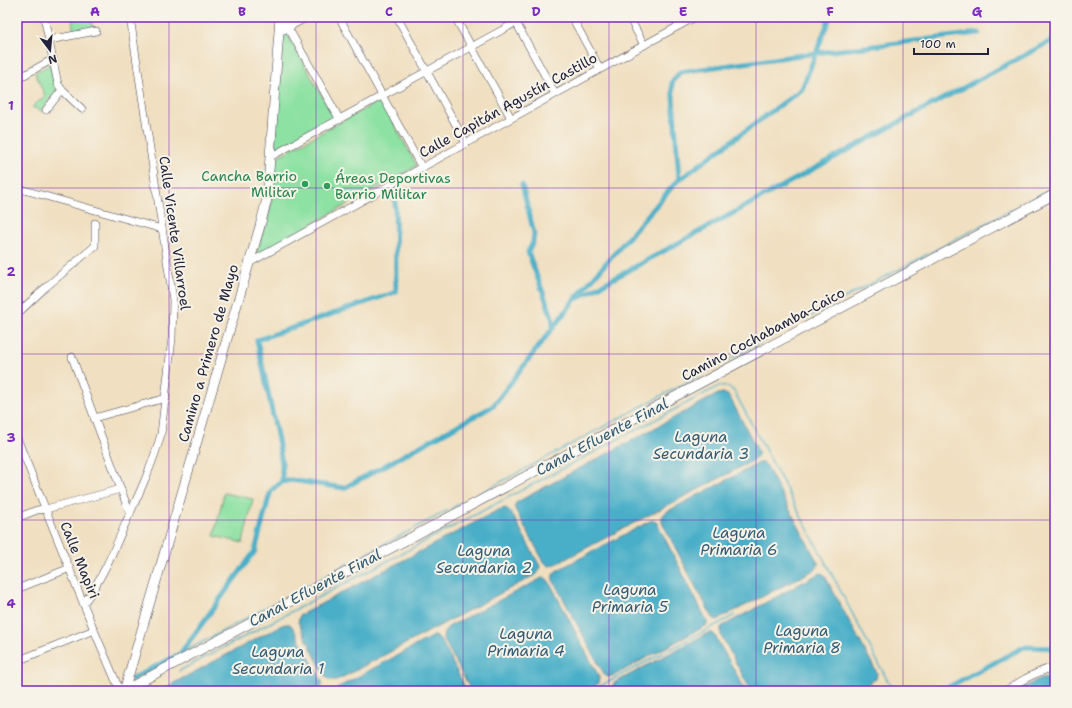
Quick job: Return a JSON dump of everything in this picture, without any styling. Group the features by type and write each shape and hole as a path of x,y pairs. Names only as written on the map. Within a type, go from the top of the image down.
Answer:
{"main road":[{"name":"Camino a Primero de Mayo","path":"122,691 154,591 267,199 279,33 283,22"},
{"name":"Camino Cochabamba-Caico","path":"122,691 1055,194"}],"street":[{"path":"44,17 58,84 82,110"},
{"name":"Calle Vicente Villarroel","path":"84,603 109,562 158,447 162,434 172,338 173,300 130,17"},
{"path":"283,22 294,17"},
{"path":"283,22 307,17"},
{"path":"339,17 422,168"},
{"path":"397,17 466,143"},
{"path":"455,17 511,118"},
{"path":"270,157 472,47 514,20 526,17"},
{"path":"572,17 600,69"},
{"path":"629,17 644,45"},
{"name":"Calle Capitán Agustín Castillo","path":"249,263 644,45 690,18"},
{"path":"514,20 555,94"},
{"path":"283,22 340,120"},
{"path":"49,40 96,31"},
{"path":"17,78 53,59"},
{"path":"46,110 62,90"},
{"path":"17,188 162,229"},
{"path":"17,314 46,287 95,246 95,223"},
{"path":"72,358 130,514"},
{"path":"94,418 166,398"},
{"name":"Calle Mapiri","path":"17,438 94,630 122,691"},
{"path":"17,518 37,510 121,490"},
{"path":"17,589 70,568"},
{"path":"17,661 94,630"},
{"path":"1005,691 1017,683 1046,669 1055,667"}],"green space":[{"path":"91,17 93,29 74,33 72,20"},
{"path":"287,33 334,118 274,150 283,35"},
{"path":"50,64 57,91 41,111 32,107 45,96 35,73"},
{"name":"Áreas Deportivas Barrio Militar","path":"381,100 417,166 256,255 271,206 273,159"},
{"path":"224,493 253,499 243,543 214,536"}],"water":[{"name":"Laguna Secundaria 3","path":"723,393 729,396 758,451 758,455 754,460 554,565 549,566 544,562 515,509 515,504 517,502 718,394"},
{"name":"Laguna Primaria 6","path":"759,463 764,463 766,465 818,565 816,569 717,620 713,618 693,582 662,522 662,517 666,512"},
{"name":"Laguna Secundaria 2","path":"506,508 511,512 540,566 537,574 341,678 332,680 325,676 298,622 300,615 498,510"},
{"name":"Laguna Primaria 5","path":"653,520 657,523 707,621 707,625 613,676 607,677 553,580 553,575 556,571"},
{"name":"Laguna Primaria 8","path":"820,573 826,578 877,673 876,679 854,691 751,691 721,635 721,627"},
{"name":"Laguna Primaria 4","path":"544,577 549,581 599,677 597,685 586,691 471,691 443,638 444,633 448,627"},
{"name":"Laguna Secundaria 1","path":"290,624 293,628 322,681 322,687 318,691 159,691 282,625"},
{"path":"709,633 713,633 715,636 746,691 613,691 612,687 614,683"},
{"path":"433,636 438,637 441,640 467,691 335,691 337,688"},
{"path":"1055,676 1055,691 1018,691 1037,680"}],"waterway":[{"path":"679,179 672,82 680,72 816,53 830,17"},
{"path":"132,679 180,654 255,551 269,497 271,491 276,486 282,482 291,480 344,488 493,406 575,299 679,179 802,89 816,53 979,33"},
{"path":"578,298 914,114 1055,39"},
{"path":"522,185 534,233 533,242 528,252 551,314 553,328"},
{"path":"282,482 282,464 278,440 257,340 396,292 395,187"},
{"path":"180,654 799,322 1055,187"},
{"name":"Canal Efluente Final","path":"179,671 719,386 723,386 729,387 734,391 893,691"},
{"path":"591,691 735,615"},
{"path":"941,691 1024,647 1055,648"}],"place":[{"name":"Cancha Barrio Militar","path":"305,184"},
{"name":"Áreas Deportivas Barrio Militar","path":"327,186"}]}
